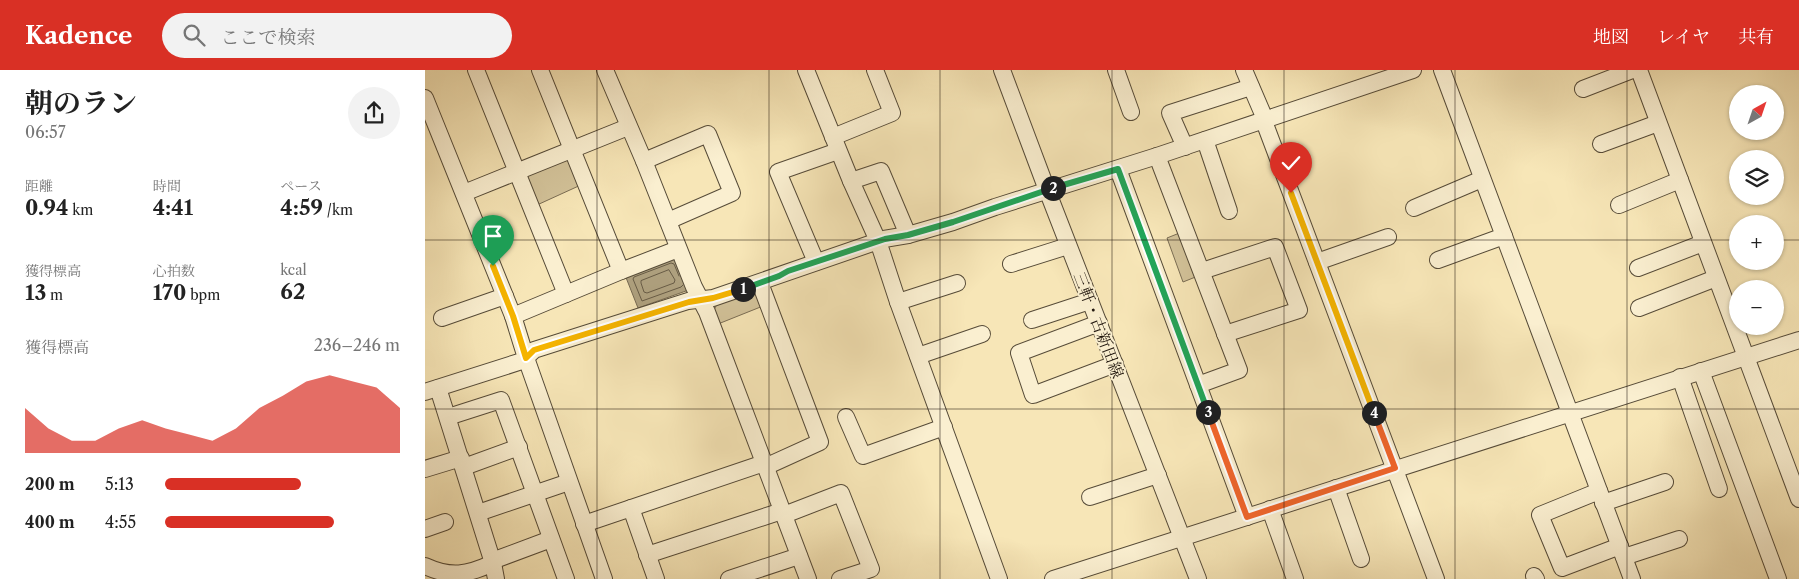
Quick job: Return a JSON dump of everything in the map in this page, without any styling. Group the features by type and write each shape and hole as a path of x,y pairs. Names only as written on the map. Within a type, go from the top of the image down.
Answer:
{"street":[{"path":"476,70 566,294"},
{"path":"541,70 621,271"},
{"path":"605,70 644,161 678,250 707,312 808,579"},
{"path":"806,70 851,181 878,241 898,302 999,579"},
{"path":"816,262 778,172 836,144 892,113 875,70"},
{"name":"三軒・古新田線","path":"1002,70 1068,246 1198,579"},
{"path":"1116,70 1131,112"},
{"path":"1244,70 1265,119 1436,579"},
{"path":"494,568 448,417 431,390 521,361 534,350 689,302 713,298 878,241 908,235 953,222 1047,190 1185,147 1413,70"},
{"path":"1442,70 1631,579"},
{"path":"1583,89 1632,70"},
{"path":"1639,70 1745,357 1795,474 1799,499"},
{"path":"1185,147 1170,114 1251,87"},
{"path":"425,98 513,316 604,579"},
{"path":"1601,144 1659,123"},
{"path":"464,193 628,127"},
{"path":"644,161 708,134 732,193 668,221"},
{"path":"1205,140 1229,211"},
{"path":"1157,156 1239,370 1198,385"},
{"path":"1118,169 1247,517"},
{"path":"851,181 881,171 908,235"},
{"path":"1414,208 1482,179"},
{"path":"1619,205 1680,180"},
{"path":"1438,260 1503,236"},
{"path":"1317,262 1388,237"},
{"path":"1638,268 1703,243"},
{"path":"1011,264 1068,246"},
{"path":"1202,271 1275,247 1299,310 1225,334"},
{"path":"513,316 621,271 678,250"},
{"path":"1639,308 1716,278"},
{"path":"584,524 765,465 820,442 760,283"},
{"path":"898,302 957,283"},
{"path":"442,318 505,296"},
{"path":"1032,320 1089,300"},
{"path":"1099,323 1019,352 1033,395 1115,364"},
{"path":"918,356 982,334"},
{"path":"1053,579 1799,340"},
{"path":"1701,371 1778,579"},
{"path":"1680,377 1719,489"},
{"path":"448,417 501,400 566,579"},
{"path":"846,416 863,456 944,427"},
{"path":"425,469 462,462 519,447"},
{"path":"1090,497 1157,475"},
{"path":"478,513 569,482"},
{"path":"1665,482 1601,497 1540,515 1562,568 1679,539"},
{"path":"1336,488 1361,560"},
{"path":"647,555 841,493 871,569 840,579"},
{"path":"631,508 656,579"},
{"path":"1270,509 1295,579"},
{"path":"425,530 445,522"},
{"path":"425,566 437,572 455,574 494,568 551,538"},
{"path":"729,579 799,556"}],"shaded area":[{"path":"568,159 583,184 537,205 526,179 529,173"},
{"path":"1182,232 1198,276 1183,282 1167,238"},
{"path":"753,291 759,295 763,306 718,324 713,312 717,304"}],"water":[{"path":"671,257 678,260 689,285 686,291 638,308 625,275"}],"route":[{"path":"493,266 513,316 526,358 534,350 689,302 713,298 878,241 908,235 953,222 1087,177 1118,169 1247,517 1395,468 1291,193"}]}
